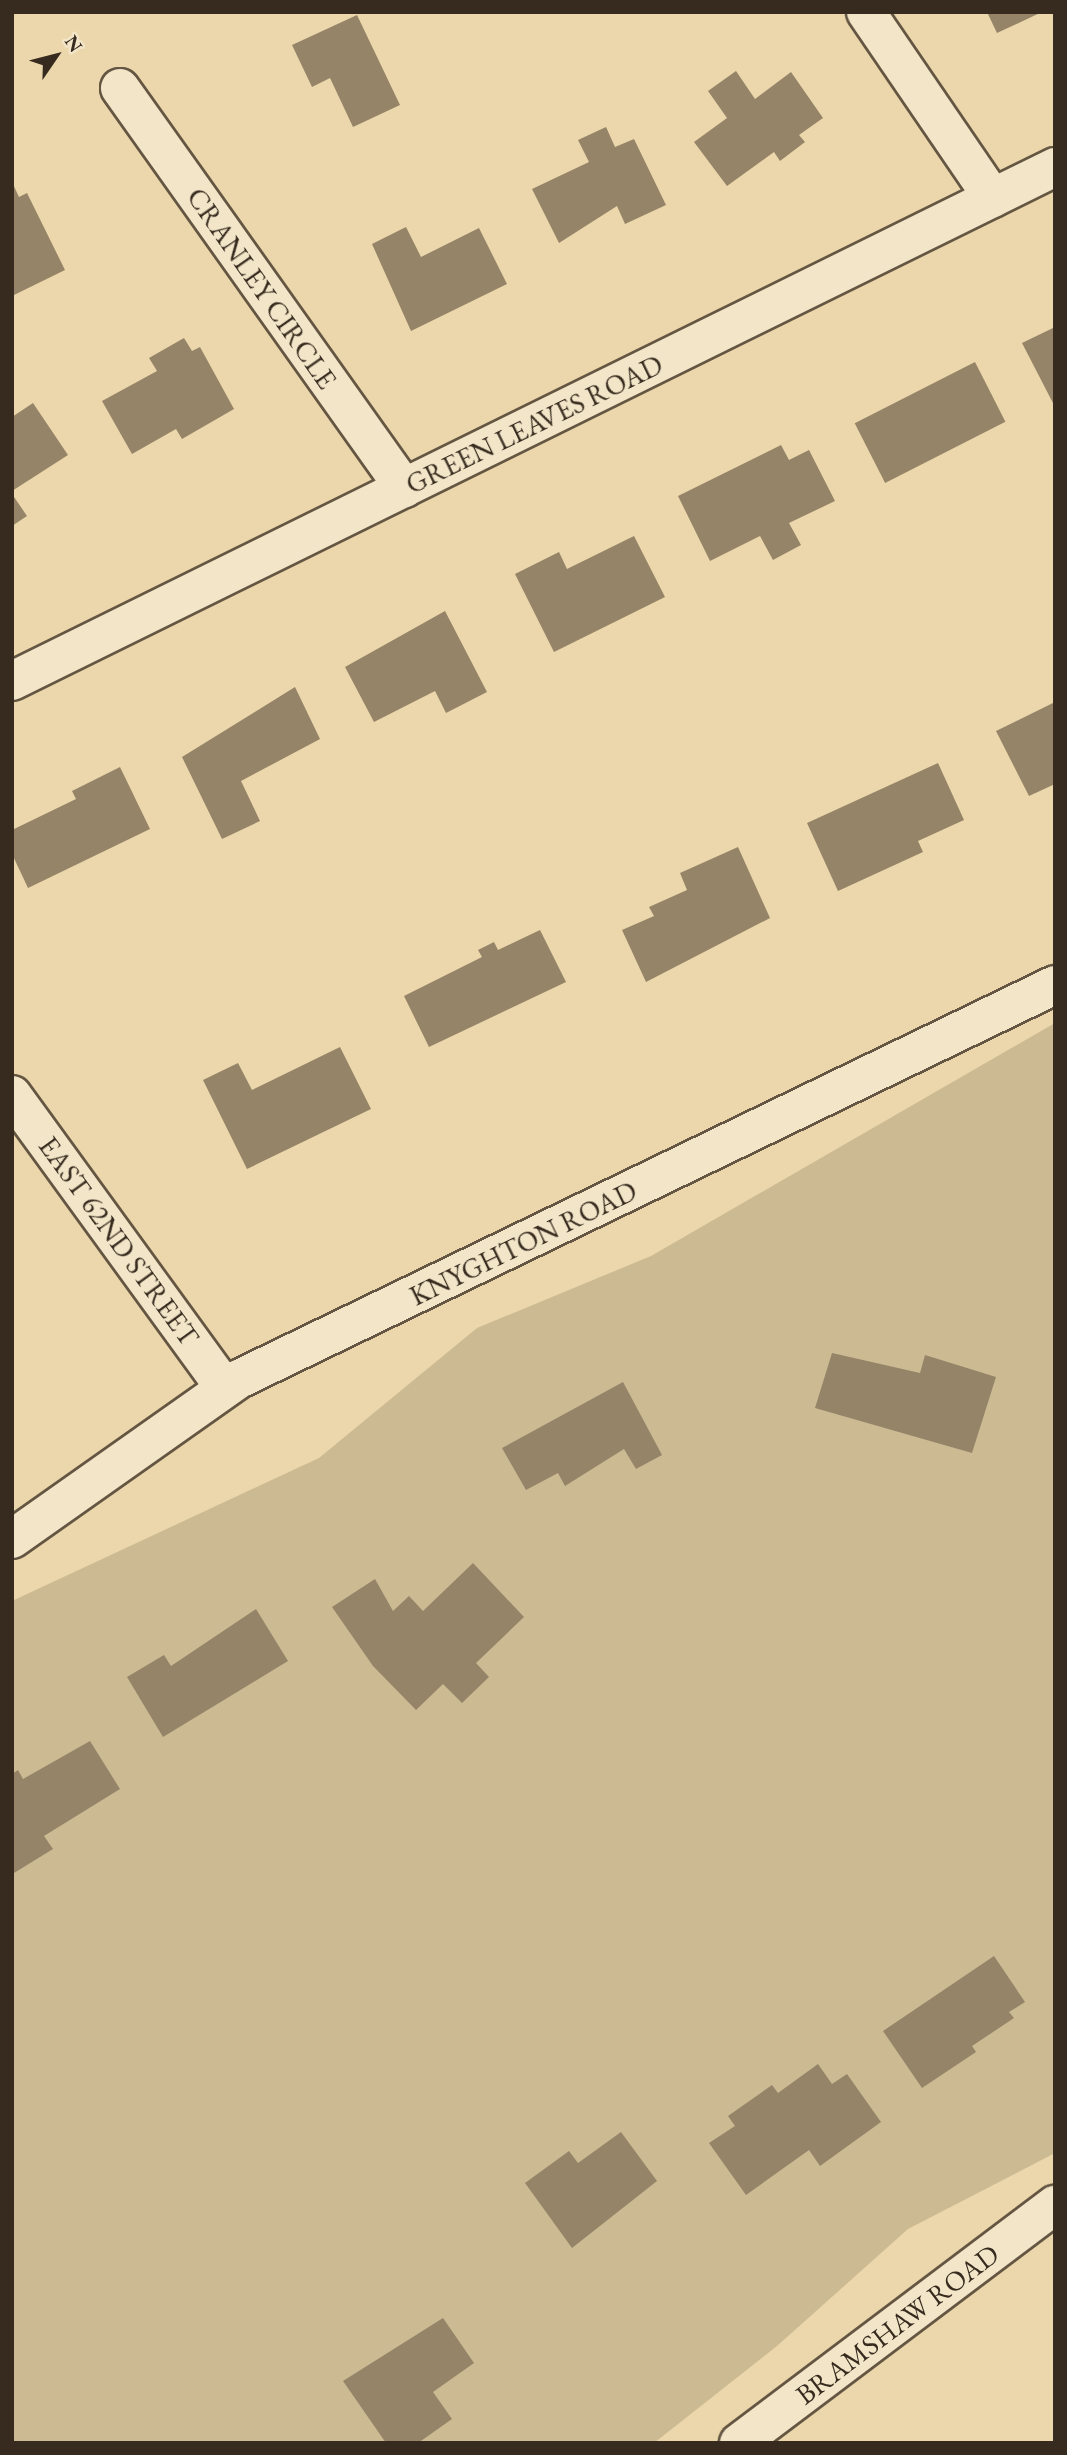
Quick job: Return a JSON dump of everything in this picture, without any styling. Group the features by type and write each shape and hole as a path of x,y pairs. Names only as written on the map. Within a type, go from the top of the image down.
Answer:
{"street":[{"path":"866,12 993,198"},
{"name":"CRANLEY CIRCLE","path":"120,88 404,488"},
{"name":"GREEN LEAVES ROAD","path":"12,681 1055,167"},
{"name":"KNYGHTON ROAD","path":"12,1539 225,1388 1055,985"},
{"name":"EAST 62ND STREET","path":"12,1095 225,1388"},
{"name":"BRAMSHAW ROAD","path":"739,2443 1055,2205"}],"shaded area":[{"path":"1055,1023 1055,2153 908,2229 777,2346 654,2443 12,2443 12,1601 319,1458 477,1328 651,1256"}],"building":[{"path":"987,12 1042,12 997,33"},
{"path":"357,15 400,105 353,127 330,78 312,87 292,45"},
{"path":"736,71 755,99 791,72 823,118 799,135 805,142 780,161 774,152 727,186 694,142 727,118 708,91"},
{"path":"606,127 615,147 634,139 666,205 625,224 617,206 559,243 532,189 589,162 578,140"},
{"path":"12,182 19,197 27,193 65,270 12,296"},
{"path":"406,227 421,257 479,228 507,284 411,331 372,244"},
{"path":"1055,327 1055,407 1022,343"},
{"path":"184,338 192,351 200,347 234,409 182,439 176,429 132,454 102,401 157,371 149,358"},
{"path":"975,362 1005,422 885,483 855,423"},
{"path":"33,403 68,455 12,491 12,417"},
{"path":"781,445 789,460 809,450 835,501 789,523 801,545 773,560 760,536 710,561 678,496"},
{"path":"12,494 27,516 12,526"},
{"path":"634,536 665,597 554,652 515,574 559,552 567,569"},
{"path":"445,611 487,692 446,713 435,691 374,722 345,667"},
{"path":"295,687 320,739 241,781 260,821 222,839 182,757"},
{"path":"1055,702 1055,784 1029,796 996,731"},
{"path":"938,763 964,820 918,841 923,852 838,891 807,823"},
{"path":"120,767 150,829 28,888 12,854 12,830 76,799 72,791"},
{"path":"738,847 770,918 646,982 622,930 654,916 649,907 687,890 680,873"},
{"path":"540,930 566,982 429,1047 404,996 482,957 478,950 494,942 498,950"},
{"path":"340,1047 371,1109 247,1169 203,1080 238,1063 252,1090"},
{"path":"832,1353 920,1373 925,1355 996,1377 972,1453 815,1408"},
{"path":"623,1382 662,1455 636,1469 624,1449 565,1486 558,1473 526,1490 502,1448"},
{"path":"473,1563 524,1617 476,1663 489,1677 462,1703 443,1684 416,1710 373,1666 332,1607 375,1579 393,1611 409,1596 423,1611"},
{"path":"256,1609 288,1661 163,1737 127,1677 164,1655 171,1666"},
{"path":"90,1741 120,1789 44,1836 53,1849 14,1873 12,1774 18,1770 23,1779"},
{"path":"994,1956 1025,2002 1009,2012 1014,2018 972,2046 976,2052 922,2088 883,2031"},
{"path":"818,2064 832,2084 847,2074 881,2122 820,2166 809,2150 746,2195 709,2143 735,2126 728,2116 772,2085 778,2093"},
{"path":"621,2132 657,2181 572,2248 525,2183 569,2151 578,2163"},
{"path":"443,2318 474,2363 433,2392 452,2419 418,2443 386,2443 343,2381"}]}
